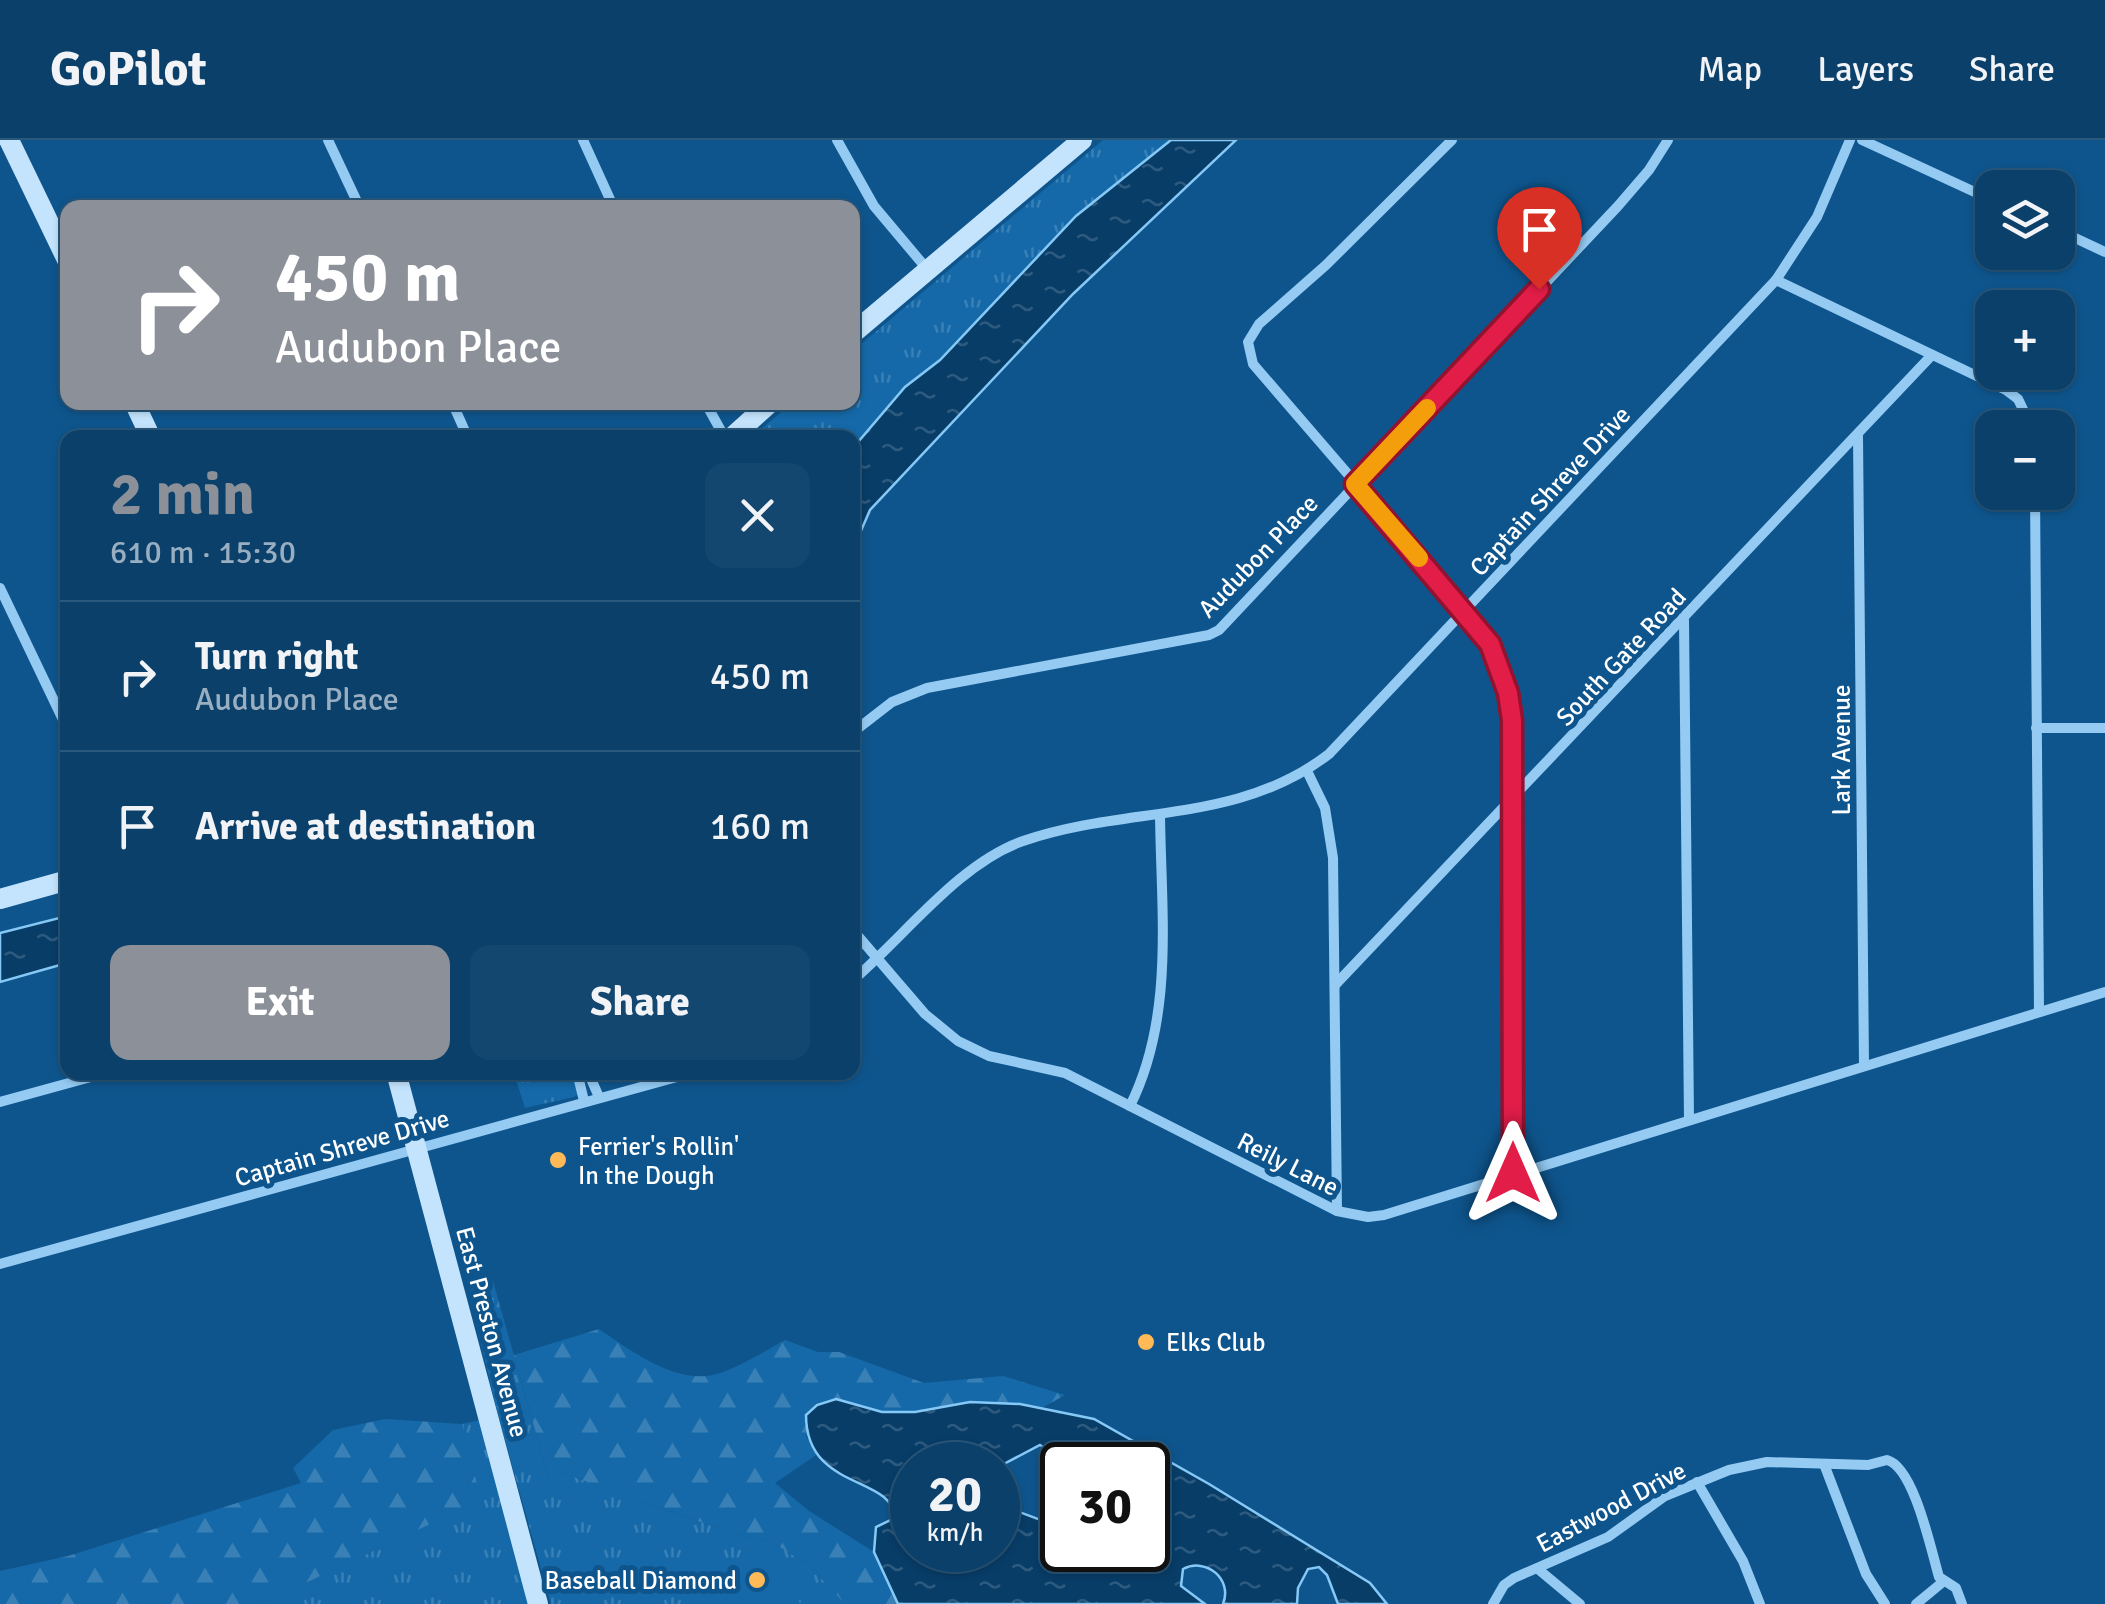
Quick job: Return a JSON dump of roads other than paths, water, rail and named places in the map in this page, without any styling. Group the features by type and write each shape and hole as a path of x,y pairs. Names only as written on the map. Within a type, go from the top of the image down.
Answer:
{"street":[{"path":"9,140 60,245"},
{"path":"328,140 356,200"},
{"path":"583,140 610,200"},
{"path":"838,140 874,206 928,270"},
{"path":"860,327 1082,140"},
{"path":"1452,140 1326,266 1259,324 1248,342 1253,364 1465,610 1490,644 1508,693 1512,720 1513,1173"},
{"name":"Audubon Place","path":"860,728 892,702 928,688 1214,633 1618,206 1668,140"},
{"name":"Captain Shreve Drive","path":"860,973 964,878 1001,850 1049,834 1257,795 1308,771 1329,754 1776,280 1822,206 1850,140"},
{"path":"1862,140 1975,192"},
{"path":"2075,238 2105,252"},
{"path":"1776,280 2006,390 2018,399 2023,410"},
{"name":"South Gate Road","path":"1336,984 1932,355"},
{"path":"738,430 762,410"},
{"name":"Lark Avenue","path":"1858,435 1864,1066"},
{"path":"2035,510 2039,1012"},
{"path":"0,588 60,713"},
{"path":"1684,620 1689,1120"},
{"path":"2036,728 2105,728"},
{"path":"1308,771 1332,836 1337,1211"},
{"path":"1130,1106 1146,1071 1160,1012 1160,814"},
{"path":"0,898 60,882"},
{"name":"Reily Lane","path":"860,938 924,1014 958,1041 989,1056 1065,1073 1337,1211 1368,1217 2105,992"},
{"path":"0,1102 80,1080"},
{"name":"East Preston Avenue","path":"398,1080 538,1604"},
{"path":"579,1080 584,1101"},
{"path":"592,1080 599,1097"},
{"name":"Captain Shreve Drive","path":"0,1264 670,1080"},
{"name":"Eastwood Drive","path":"1494,1604 1504,1585 1608,1537 1664,1496 1729,1470 1767,1462 1868,1465 1884,1460 1897,1462 1917,1500 1939,1576 1956,1588 1962,1604"},
{"path":"1824,1464 1866,1574 1885,1604"},
{"path":"1697,1482 1742,1561 1760,1604"},
{"path":"1538,1570 1580,1604"},
{"path":"1916,1604 1944,1581"}],"water":[{"path":"1171,140 1236,140 1073,294 870,510 860,533 860,440 905,387 940,360 1076,216"},
{"path":"60,918 60,965 0,982 0,933"},
{"path":"836,1399 882,1412 915,1412 970,1402 1020,1404 1094,1419 1135,1442 1040,1442 1020,1455 1020,1442 890,1442 890,1503 834,1470 820,1457 810,1439 806,1415 817,1405"},
{"path":"1170,1462 1370,1583 1387,1604 1338,1604 1327,1575 1319,1567 1308,1569 1298,1588 1297,1604 1223,1604 1221,1579 1208,1568 1192,1566 1183,1569 1181,1586 1205,1604 898,1604 874,1552 876,1527 890,1520 890,1572 1020,1572 1020,1512 1040,1520 1040,1572 1170,1572"}],"place":[{"name":"Ferrier's Rollin' In the Dough","path":"558,1160"},
{"name":"Elks Club","path":"1146,1342"},
{"name":"Baseball Diamond","path":"757,1580"}]}
